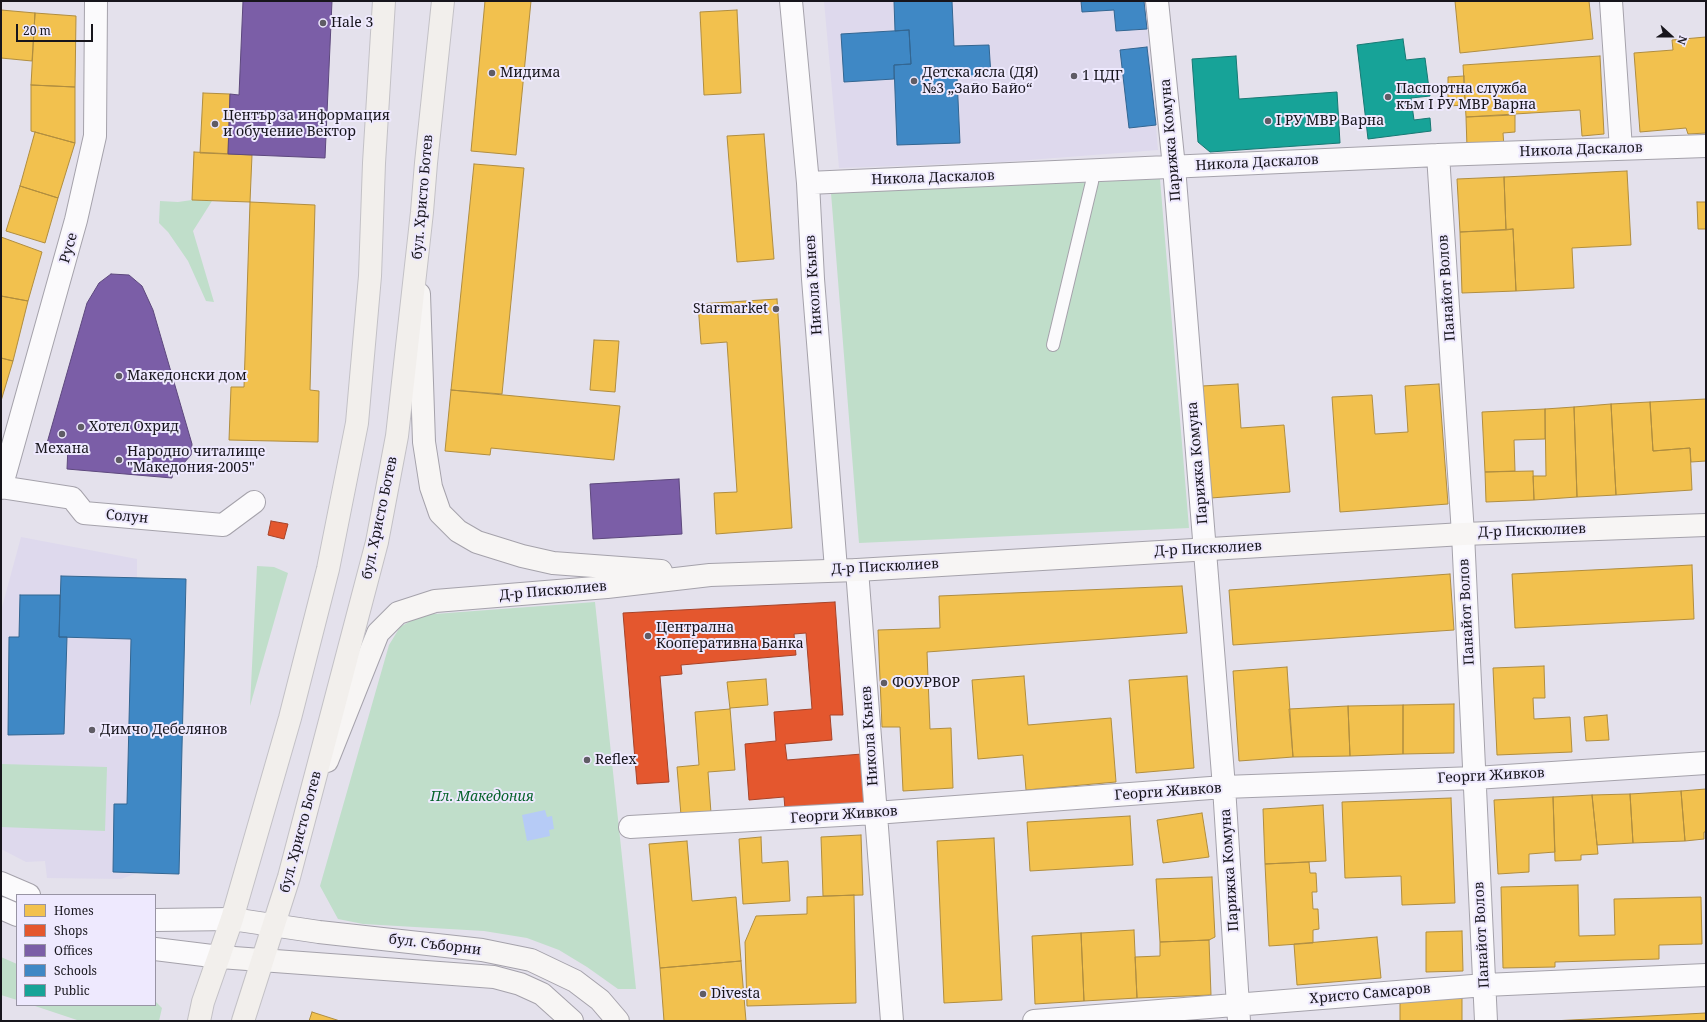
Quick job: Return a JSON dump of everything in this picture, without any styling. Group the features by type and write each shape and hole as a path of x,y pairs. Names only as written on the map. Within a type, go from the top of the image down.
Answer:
{"main road":[{"path":"199,1021 203,1002 220,957 232,919 290,718 314,627 342,502 357,423 370,276 374,163 384,1"},
{"name":"бул. Христо Ботев","path":"243,1021 274,925 308,809 377,542 396,436 418,251 443,1"}],"street":[{"name":"Русе","path":"1,487 76,220 95,136 96,1"},
{"name":"Никола Кънев","path":"791,1 808,183 813,279 836,569"},
{"name":"Парижка Комуна","path":"1157,1 1174,167 1205,549 1224,787 1239,1013"},
{"path":"1611,1 1621,149"},
{"name":"Никола Даскалов","path":"808,183 1438,155 1706,146"},
{"name":"Панайот Волов","path":"1438,155 1463,534 1486,1021"},
{"name":"Д-р Пискюлиев","path":"418,251 424,442 431,487 440,513 458,530 477,542 522,556 553,563 710,575"},
{"name":"Солун","path":"1,487 72,498 84,513 223,525 254,502"},
{"name":"Д-р Пискюлиев","path":"308,809 378,632 398,613 435,601 607,587 710,575 836,569 858,570 1463,534 1706,525"},
{"name":"Никола Кънев","path":"858,570 875,813 892,1021"},
{"name":"Георги Живков","path":"630,827 875,813 1224,787 1475,778 1706,763"},
{"path":"1,883 27,894"},
{"path":"1,908 16,916"},
{"path":"156,920 232,919"},
{"name":"бул. Съборни","path":"232,919 319,932 482,950 531,960 575,981 600,1000 618,1021"},
{"path":"156,949 220,957"},
{"name":"бул. Съборни","path":"220,957 494,977 520,984 542,994 572,1021"},
{"name":"Христо Самсаров","path":"1034,1021 1239,1013 1485,984 1706,975"}],"lane":[{"path":"1053,345 1092,182 1093,171"}],"shaded area":[{"path":"824,1 1145,1 1158,150 1003,162 839,168"},
{"name":"Димчо Дебелянов","path":"21,537 137,559 137,578 186,579 179,874 137,873 121,879 47,878 45,861 26,862 1,849 1,611"}],"green space":[{"path":"1160,179 1189,528 859,543 831,193"},
{"path":"192,200 212,201 193,231 214,302 206,301 188,261 168,232 159,223 160,201 178,202"},
{"path":"257,566 274,567 288,573 250,706"},
{"name":"Пл. Македония","path":"595,602 636,989 618,989 587,967 559,950 527,938 484,931 363,924 338,919 320,886 389,645 400,627 421,615"},
{"path":"1,764 107,767 105,831 1,827"},
{"path":"1,957 16,964 16,1000 1,995"},
{"path":"156,1002 162,1008 159,1021 80,1021 35,1006 156,1006"}],"water":[{"path":"545,810 547,817 552,816 554,829 549,830 550,836 527,841 522,815"}],"building: Homes":[{"path":"485,1 531,1 516,155 471,151"},
{"path":"1455,1 1589,1 1593,39 1460,53"},
{"path":"1,10 35,13 32,61 1,58"},
{"path":"737,10 741,93 704,95 700,12"},
{"path":"35,13 76,16 75,87 31,85"},
{"path":"1706,37 1706,133 1688,134 1686,128 1640,132 1634,53 1673,50 1672,40"},
{"path":"1600,56 1604,134 1582,136 1580,110 1466,117 1463,65"},
{"path":"1464,76 1465,105 1448,106 1448,77"},
{"path":"31,85 75,87 75,143 31,131"},
{"name":"Център за информация и обучение Вектор","path":"203,93 230,94 228,154 200,153"},
{"path":"1515,115 1515,132 1503,133 1504,147 1467,148 1466,117"},
{"path":"35,132 75,143 58,198 20,186"},
{"path":"764,134 774,259 737,262 727,136"},
{"path":"194,152 252,155 250,202 192,200"},
{"path":"474,164 524,168 502,394 451,390"},
{"path":"1627,171 1631,245 1572,248 1574,288 1516,291 1513,229 1506,230 1504,177"},
{"path":"1504,177 1506,230 1460,232 1457,179"},
{"path":"20,186 58,198 45,243 6,231"},
{"path":"250,202 315,205 310,390 319,391 318,442 229,440 231,387 244,387"},
{"path":"1697,202 1706,202 1706,229 1698,229"},
{"path":"1513,229 1516,291 1462,293 1460,232"},
{"path":"1,237 42,252 28,301 1,296"},
{"path":"1,296 28,301 13,361 1,358"},
{"path":"777,299 792,528 716,534 714,493 737,492 727,342 701,344 698,304"},
{"path":"594,340 619,341 615,392 590,390"},
{"path":"1,358 13,361 1,401"},
{"path":"1238,384 1241,428 1284,425 1290,492 1211,498 1202,386"},
{"path":"1439,384 1448,504 1340,512 1332,397 1372,395 1375,434 1408,432 1405,386"},
{"path":"451,390 620,406 614,460 491,448 490,455 445,451"},
{"path":"1706,399 1706,461 1691,462 1690,448 1653,451 1650,402"},
{"path":"1650,402 1653,451 1690,448 1692,490 1616,495 1611,404"},
{"path":"1611,404 1616,495 1577,497 1574,407"},
{"path":"1574,407 1577,497 1534,500 1533,476 1546,476 1545,409"},
{"path":"1545,409 1545,439 1514,440 1515,471 1485,472 1482,412"},
{"path":"1533,471 1534,500 1486,502 1485,472"},
{"path":"1692,565 1694,619 1515,628 1512,574"},
{"path":"1450,574 1454,630 1233,645 1229,590"},
{"path":"1182,586 1187,633 927,652 930,729 951,728 953,788 903,791 900,727 882,727 878,630 940,628 939,596"},
{"path":"1544,666 1545,698 1533,698 1534,719 1570,717 1572,752 1497,755 1493,668"},
{"path":"1287,667 1293,757 1239,761 1233,671"},
{"path":"1024,676 1028,725 1111,718 1116,782 1026,790 1023,755 978,759 972,680"},
{"path":"1187,676 1194,768 1136,773 1129,680"},
{"path":"766,679 768,705 730,708 735,770 708,772 711,813 681,815 677,767 699,765 695,712 730,709 727,682"},
{"path":"1454,704 1454,753 1403,754 1403,705"},
{"path":"1403,705 1403,754 1350,756 1348,706"},
{"path":"1348,706 1350,756 1293,757 1289,709"},
{"path":"1607,715 1609,740 1586,741 1584,717"},
{"path":"1706,789 1706,832 1704,832 1704,839 1685,841 1681,791"},
{"path":"1681,791 1685,841 1633,843 1630,794"},
{"path":"1630,794 1633,843 1597,845 1592,795"},
{"path":"1592,795 1598,854 1581,855 1581,860 1555,861 1553,797"},
{"path":"1553,797 1555,852 1529,854 1529,872 1498,874 1494,800"},
{"path":"1451,798 1455,903 1402,905 1401,876 1345,878 1342,802"},
{"path":"1323,805 1326,861 1265,864 1263,809"},
{"path":"1202,813 1209,857 1163,863 1157,820"},
{"path":"1130,816 1133,865 1030,871 1027,822"},
{"path":"861,835 863,895 823,896 821,837"},
{"path":"761,837 762,863 788,861 790,901 743,904 739,839"},
{"path":"994,838 1002,1000 944,1003 937,841"},
{"path":"687,841 692,901 736,897 741,961 660,968 649,844"},
{"path":"1309,862 1310,873 1316,873 1317,892 1312,892 1313,909 1318,909 1319,929 1313,930 1313,943 1269,946 1265,864"},
{"path":"1212,877 1215,937 1209,940 1160,942 1156,879"},
{"path":"1578,885 1579,936 1615,935 1614,899 1701,897 1702,944 1659,945 1659,959 1555,962 1555,967 1503,968 1501,887"},
{"path":"854,895 856,1003 747,1006 745,942 756,916 807,914 807,897"},
{"path":"1134,930 1137,998 1084,1001 1081,933"},
{"path":"1462,931 1463,971 1426,972 1426,932"},
{"path":"1081,933 1084,1001 1035,1004 1032,936"},
{"path":"1377,937 1381,978 1297,985 1294,944"},
{"path":"1209,940 1211,995 1137,998 1135,957 1160,956 1160,942"},
{"name":"Divesta","path":"741,961 746,1021 664,1021 660,968"},
{"path":"1462,996 1462,1021 1400,1021 1400,998"},
{"path":"312,1012 340,1021 309,1021"},
{"path":"1706,1013 1706,1021 1552,1021"}],"building: Shops":[{"path":"271,521 288,524 284,539 268,535"},
{"path":"835,602 843,715 830,715 832,740 785,744 787,760 862,754 866,803 785,809 784,797 749,800 745,744 776,741 774,712 812,709 806,633 794,634 796,655 681,665 682,674 660,676 669,782 637,784 623,613"}],"building: Offices":[{"path":"243,1 332,1 325,158 228,154 230,94 239,95"},
{"name":"Македонски дом","path":"111,274 129,275 142,286 153,310 192,444 191,455 183,464 174,463 172,478 67,469 68,447 47,443 87,303 99,283"},
{"path":"679,479 682,534 593,539 590,484"}],"building: Schools":[{"path":"894,1 952,1 954,46 989,45 991,76 957,77 960,143 897,145 894,65 911,64 909,30 895,31"},
{"path":"1081,1 1144,1 1147,29 1116,31 1114,10 1082,12"},
{"path":"909,30 911,64 894,65 894,79 844,82 841,34"},
{"path":"1147,47 1156,125 1129,128 1120,50"},
{"path":"61,576 186,579 179,874 113,872 114,804 127,804 131,639 59,637"},
{"path":"20,595 60,595 59,637 67,637 64,734 8,735 9,637 19,637"}],"building: Public":[{"path":"1403,39 1406,60 1425,58 1430,96 1411,98 1414,120 1430,118 1431,131 1368,139 1357,45"},
{"name":"I РУ МВР Варна","path":"1236,56 1239,99 1337,92 1340,143 1210,152 1198,142 1192,59"}],"place":[{"name":"Hale 3","path":"323,23"},
{"name":"Мидима","path":"492,73"},
{"name":"1 ЦДГ","path":"1074,76"},
{"name":"Детска ясла (ДЯ) №3 „Зайо Байо“","path":"914,81"},
{"name":"Паспортна служба към I РУ МВР Варна","path":"1388,97"},
{"name":"I РУ МВР Варна","path":"1268,121"},
{"name":"Център за информация и обучение Вектор","path":"215,124"},
{"name":"Starmarket","path":"776,309"},
{"name":"Македонски дом","path":"119,376"},
{"name":"Хотел Охрид","path":"81,427"},
{"name":"Механа","path":"62,434"},
{"name":"Народно читалище \"Македония-2005\"","path":"119,460"},
{"name":"Централна Кооперативна Банка","path":"648,636"},
{"name":"ФОУРВОР","path":"884,683"},
{"name":"Димчо Дебелянов","path":"92,730"},
{"name":"Reflex","path":"587,760"},
{"name":"Divesta","path":"703,994"}]}
